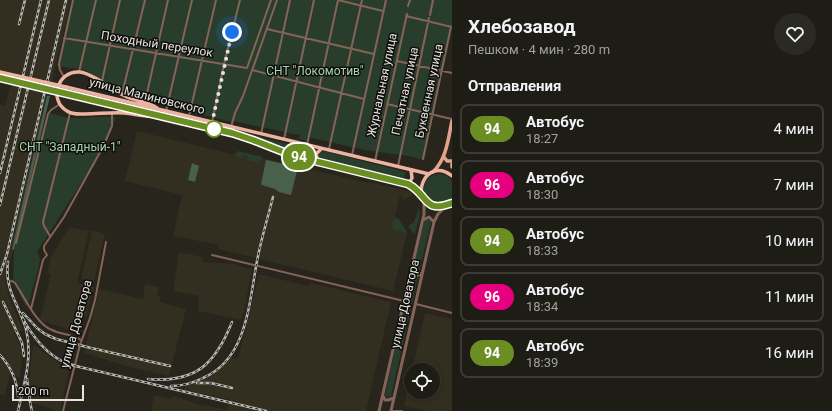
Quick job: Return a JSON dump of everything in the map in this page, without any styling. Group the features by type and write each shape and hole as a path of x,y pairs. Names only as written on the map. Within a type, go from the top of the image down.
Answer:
{"highway":[{"name":"улица Малиновского","path":"0,72 429,174"},
{"path":"158,116 112,113 70,113 60,104 57,91 58,84 70,73 79,72 86,74 122,95 145,102 160,110"},
{"name":"улица Малиновского","path":"0,78 242,136 307,160 408,184 422,194"},
{"path":"307,160 312,154 308,146"},
{"path":"318,162 316,154 321,149"},
{"path":"408,184 412,178 411,170"},
{"path":"450,203 441,207 434,207 424,200 422,194 422,183 429,174 433,172 444,171 452,176"}],"main road":[{"path":"433,172 440,165 444,157 452,120"},
{"path":"444,157 447,161 452,160"}],"street":[{"path":"64,77 60,70 59,64 73,0"},
{"path":"79,72 96,0"},
{"path":"101,83 120,0"},
{"path":"122,95 145,0"},
{"path":"145,102 168,0"},
{"path":"166,111 192,0"},
{"path":"189,117 216,0"},
{"path":"212,123 224,64 240,0"},
{"name":"Походный переулок","path":"64,38 247,68 271,0"},
{"path":"231,127 277,0"},
{"path":"261,134 290,0"},
{"path":"284,140 314,0"},
{"path":"308,146 338,0 383,11"},
{"path":"328,150 362,0"},
{"path":"352,156 386,0"},
{"path":"408,6 410,0"},
{"path":"430,15 434,0"},
{"name":"Журнальная улица","path":"374,161 406,15 429,20"},
{"path":"429,20 452,27"},
{"name":"Печатная улица","path":"398,166 429,20"},
{"name":"Буквенная улица","path":"424,159 452,27"},
{"path":"266,29 374,54"},
{"path":"397,61 452,73"},
{"path":"252,70 364,98"},
{"path":"16,243 48,114 60,104"},
{"path":"387,104 452,120"},
{"path":"51,236 43,222 70,113"},
{"path":"31,309 44,260 47,255 44,250 44,246 64,217 103,148 112,126 112,113"},
{"name":"улица Доватора","path":"379,411 423,220 425,209 424,200"},
{"name":"улица Доватора","path":"392,411 434,222 438,214 450,203"},
{"path":"423,220 429,217 434,222"},
{"name":"улица Доватора","path":"63,411 81,340 95,300 106,242"},
{"name":"улица Доватора","path":"212,255 404,301"},
{"path":"411,271 415,275 422,273"},
{"path":"8,282 12,281 15,283 31,309 47,328 54,331 71,334 81,340"},
{"path":"415,304 452,313"},
{"path":"383,396 385,400 394,398"},
{"path":"392,411 402,411"}],"shaded area":[{"path":"0,0 71,0 7,277 5,279 9,297 23,330 15,334 22,356 20,378 10,375 4,396 0,394 0,105 5,106 14,73 0,70"},
{"path":"137,131 240,156 241,153 411,192 413,195 404,200 400,194 392,229 407,233 393,291 218,249 219,245 173,236 182,195 125,181"},
{"path":"69,227 89,231 77,283 94,287 86,317 83,317 78,333 40,320 51,274 47,273 51,257"},
{"path":"92,230 105,234 94,281 81,279"},
{"path":"179,252 203,257 203,262 236,264 237,266 252,269 244,312 241,320 198,311 199,296 173,291"},
{"path":"259,274 308,286 311,283 391,302 366,411 151,411 154,395 170,399 173,396 194,403 227,410 229,406 227,405 229,399 184,390 185,386 203,380 216,372 231,358 238,359"},
{"path":"145,284 159,287 157,296 160,297 160,302 186,309 169,376 129,367 84,353 99,289 143,299"},
{"path":"425,313 452,319 452,411 427,411 404,406 406,399 440,399 440,363 414,363"},
{"path":"34,345 69,371 60,411 32,403 28,387"}],"green space":[{"name":"СНТ \"Локомотив\"","path":"72,0 452,0 452,25 424,160 409,156 365,150 308,137 307,141 295,138 299,138 300,135 287,133 286,135 292,137 285,136 286,132 231,122 133,96 85,70 57,66"},
{"path":"47,96 50,96 14,250 12,249"},
{"name":"СНТ \"Западный-1\"","path":"48,113 69,118 105,116 116,117 104,147 37,252 40,259 38,270 29,302 26,306 13,281 14,252"},
{"path":"180,117 308,149 310,152 308,156 247,135 179,119"},
{"path":"237,151 263,157 258,163 247,160 248,156 242,155 242,158 234,156"},
{"path":"323,151 406,172 404,180 321,160 318,156 319,153"},
{"path":"266,160 298,167 291,195 279,192 261,184"},
{"path":"192,163 199,166 195,182 188,180"},
{"path":"439,174 449,179 452,183 452,195 449,199 439,204 429,199 424,189 429,179"},
{"path":"419,207 420,215 415,234 408,226 414,222"},
{"path":"394,217 399,219 408,234 392,229"},
{"path":"427,219 430,220 431,223 419,271 415,273 412,270 424,221"},
{"path":"411,276 418,277 391,396 388,397 385,395"}],"railway":[{"path":"19,24 25,0"},
{"path":"0,173 41,0"},
{"path":"0,205 49,0"},
{"path":"0,274 7,254 66,0"},
{"path":"171,386 183,385 203,378 218,369 230,357 238,342 249,308 260,249 273,197"},
{"path":"8,262 8,281 26,329 29,350 27,370 18,411"},
{"path":"3,302 22,343 24,356"},
{"path":"20,313 28,328 39,342 51,354 66,363 266,411"},
{"path":"23,313 37,328 56,339 170,366"},
{"path":"148,379 179,378 191,374 201,368 218,350 232,322"},
{"path":"0,355 13,374 18,396"},
{"path":"27,379 32,411"},
{"path":"197,383 211,383 232,388"}],"bus line":[{"name":"94","path":"0,78 242,136 294,156 408,184 422,194 424,200 434,207 441,207 452,203"}],"route":[{"path":"214,129 212,123 232,32"}]}
